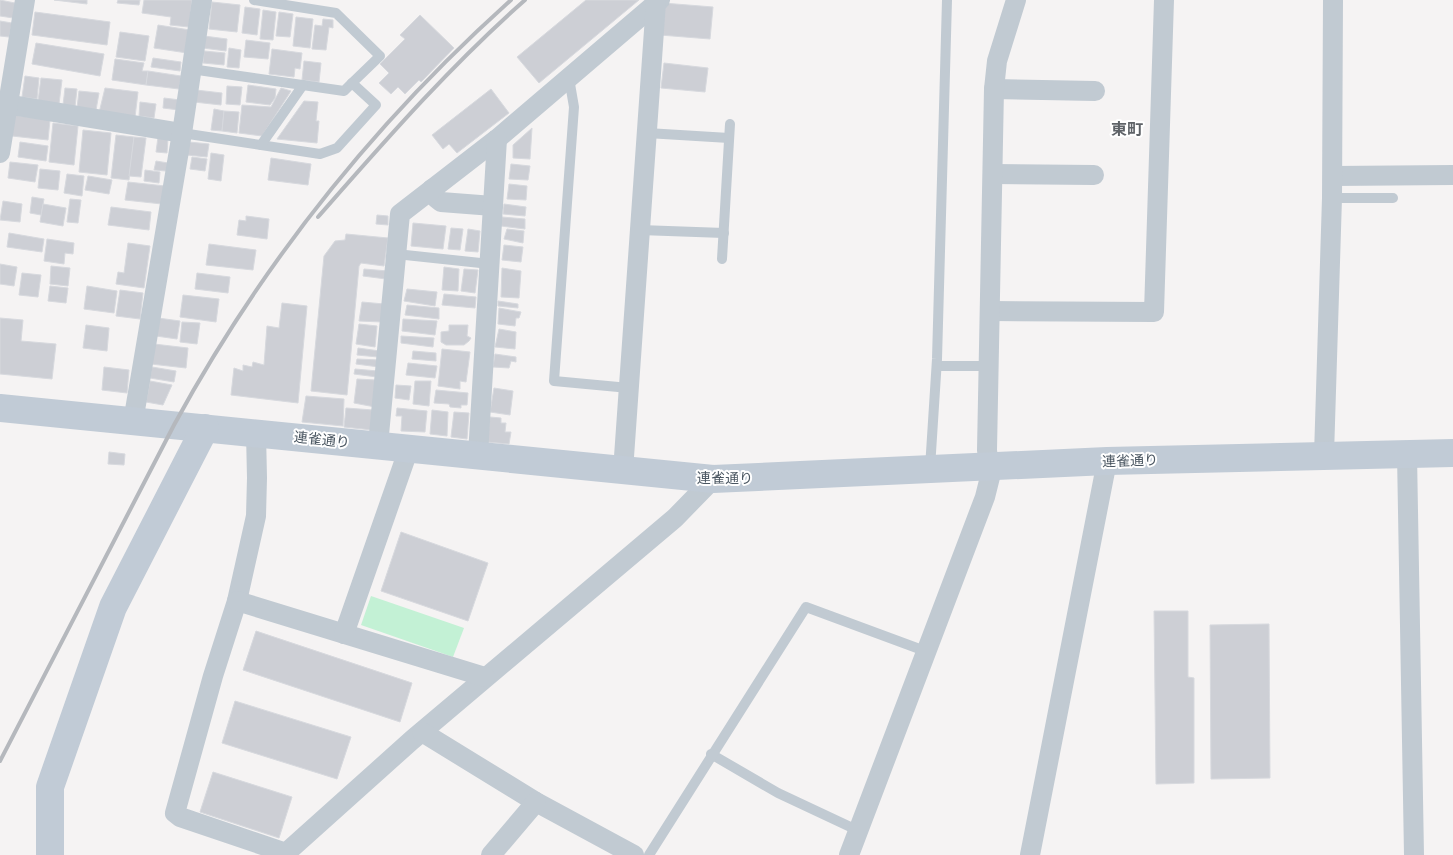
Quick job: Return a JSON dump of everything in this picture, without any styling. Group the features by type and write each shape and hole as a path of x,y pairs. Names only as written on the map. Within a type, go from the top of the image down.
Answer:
{"main road":[{"name":"連雀通り","path":"0,408 713,479 988,465 1453,453"},
{"path":"47,850 50,786 113,607 204,428"}],"street":[{"path":"0,153 4,104 25,0"},
{"path":"133,422 182,133 202,0"},
{"path":"849,855 985,497 990,477 987,450 994,89 997,61 1016,0"},
{"path":"990,310 1154,312 1164,0"},
{"path":"1324,455 1333,176 1333,0"},
{"path":"378,445 400,214 497,139 658,1"},
{"path":"623,471 658,1"},
{"path":"994,89 1095,91"},
{"path":"4,104 182,133"},
{"path":"478,456 497,139"},
{"path":"993,174 1094,175"},
{"path":"1333,176 1453,175"},
{"path":"432,189 436,198 441,202 493,206"},
{"path":"256,433 256,516 237,601 175,813 180,818 285,854 485,677 675,518 713,479"},
{"path":"344,634 408,448"},
{"path":"1407,454 1414,855"},
{"path":"1030,855 1107,461"},
{"path":"237,601 485,677"},
{"path":"422,732 536,802 634,855"},
{"path":"491,855 536,802"}],"lane":[{"path":"191,69 344,91 380,56 336,13 296,3 254,0"},
{"path":"930,468 937,366 947,0"},
{"path":"569,78 574,106 554,381 629,388"},
{"path":"182,133 320,154 337,148 376,105 352,83"},
{"path":"261,145 303,85"},
{"path":"722,259 730,124"},
{"path":"647,133 729,138"},
{"path":"1332,198 1393,198"},
{"path":"640,230 724,233"},
{"path":"396,254 490,264"},
{"path":"937,366 989,366"},
{"path":"649,855 711,754 806,607 925,651"},
{"path":"711,754 778,793 858,831"}],"green space":[{"path":"371,596 464,628 453,657 361,625"}],"building":[{"path":"0,0 15,3 13,18 0,16"},
{"path":"54,0 87,0 87,4"},
{"path":"118,0 140,0 139,5 117,3"},
{"path":"144,0 192,0 189,27 170,25 171,17 142,13"},
{"path":"586,0 639,0 539,83 517,57"},
{"path":"212,2 240,5 237,32 209,29"},
{"path":"663,3 713,7 710,39 660,35"},
{"path":"245,7 260,9 257,35 242,33"},
{"path":"263,10 276,12 273,40 260,39"},
{"path":"35,12 110,22 107,45 32,35"},
{"path":"279,12 293,14 290,37 276,36"},
{"path":"420,15 454,48 421,82 419,80 405,94 398,87 391,94 379,83 389,73 380,64 405,39 400,35"},
{"path":"296,17 313,19 310,48 293,46"},
{"path":"323,19 333,20 333,28 329,27 326,50 312,49 315,25 322,26"},
{"path":"0,21 12,23 9,37 0,36"},
{"path":"158,25 190,30 187,53 154,48"},
{"path":"120,32 149,36 145,61 116,57"},
{"path":"204,36 227,39 226,51 203,48"},
{"path":"246,40 270,43 268,59 244,57"},
{"path":"36,43 104,54 100,76 32,64"},
{"path":"229,48 241,50 239,68 227,67"},
{"path":"272,49 302,53 300,69 295,68 294,77 269,74"},
{"path":"204,51 225,53 224,65 203,63"},
{"path":"153,58 181,62 180,71 151,67"},
{"path":"115,59 144,63 142,71 148,71 146,85 112,80"},
{"path":"304,61 321,63 319,82 302,80"},
{"path":"664,63 708,68 705,92 661,88"},
{"path":"148,71 181,76 179,89 146,85"},
{"path":"25,76 39,78 37,99 22,97"},
{"path":"41,78 62,80 59,104 38,101"},
{"path":"248,85 276,89 275,98 270,105 246,102"},
{"path":"227,86 242,87 240,105 226,104"},
{"path":"65,88 77,89 75,107 63,105"},
{"path":"105,88 138,92 135,117 99,113"},
{"path":"281,88 291,91 262,136 239,133 242,105 271,107"},
{"path":"491,89 509,113 457,153 449,144 443,149 432,135"},
{"path":"196,90 222,93 221,105 194,102"},
{"path":"79,91 99,93 96,110 77,108"},
{"path":"164,98 180,100 179,110 163,108"},
{"path":"304,101 318,102 316,121 319,121 317,143 277,139"},
{"path":"140,102 156,104 154,118 139,116"},
{"path":"214,109 224,111 222,131 211,130"},
{"path":"224,111 239,112 237,133 222,131"},
{"path":"14,115 50,120 48,140 12,136"},
{"path":"53,123 78,126 74,165 49,162"},
{"path":"532,128 530,159 513,158 513,145"},
{"path":"83,130 111,133 107,175 79,172"},
{"path":"116,135 134,137 129,180 111,178"},
{"path":"134,137 146,138 141,177 129,176"},
{"path":"158,137 168,138 167,153 156,152"},
{"path":"20,142 48,146 46,161 18,157"},
{"path":"189,142 209,144 207,157 187,155"},
{"path":"211,153 224,155 221,181 208,179"},
{"path":"192,157 207,159 205,171 190,169"},
{"path":"271,158 311,164 308,185 268,180"},
{"path":"156,161 168,163 166,171 154,170"},
{"path":"10,162 38,165 35,182 8,178"},
{"path":"511,164 530,166 528,180 509,179"},
{"path":"40,169 60,171 58,190 38,188"},
{"path":"145,170 160,172 159,183 144,181"},
{"path":"67,174 84,176 82,196 64,193"},
{"path":"88,176 112,180 109,194 85,190"},
{"path":"128,182 165,186 162,204 125,200"},
{"path":"509,184 527,186 526,200 507,199"},
{"path":"32,197 44,199 41,215 30,213"},
{"path":"70,199 81,200 78,223 67,222"},
{"path":"3,201 22,204 20,222 0,220"},
{"path":"43,204 66,208 63,226 40,222"},
{"path":"504,204 526,207 525,216 503,214"},
{"path":"111,207 151,212 149,230 108,225"},
{"path":"377,215 388,216 388,225 376,224"},
{"path":"246,216 269,219 267,239 237,235 239,220 246,221"},
{"path":"502,217 525,219 525,229 501,226"},
{"path":"413,223 446,226 443,249 411,246"},
{"path":"451,228 463,229 460,250 448,249"},
{"path":"468,229 480,231 478,252 465,251"},
{"path":"507,229 524,231 523,243 504,239"},
{"path":"9,233 44,239 42,252 7,247"},
{"path":"346,234 388,238 384,266 361,263 359,266 347,395 311,391 324,256 335,241 345,240"},
{"path":"47,239 74,243 73,254 65,253 64,264 44,261"},
{"path":"128,243 150,246 144,288 116,284 118,272 124,273"},
{"path":"209,244 256,250 253,270 206,265"},
{"path":"504,245 523,247 521,262 502,260"},
{"path":"0,264 17,267 14,286 0,284"},
{"path":"51,266 70,268 68,286 50,284"},
{"path":"444,267 459,269 458,291 442,290"},
{"path":"502,268 521,271 519,298 501,297"},
{"path":"364,269 388,271 386,279 363,276"},
{"path":"464,269 478,270 475,293 461,291"},
{"path":"22,273 41,275 38,297 19,295"},
{"path":"197,273 230,277 228,293 195,289"},
{"path":"50,286 68,288 66,303 48,301"},
{"path":"87,286 117,291 114,313 84,309"},
{"path":"407,289 437,292 435,306 404,301"},
{"path":"120,290 143,293 140,319 116,316"},
{"path":"444,294 476,297 475,308 442,305"},
{"path":"183,295 219,299 216,322 180,317"},
{"path":"498,301 518,304 518,308 498,306"},
{"path":"362,302 384,304 382,322 359,321"},
{"path":"282,303 307,306 298,403 231,395 234,368 243,371 243,365 252,367 253,362 264,365 267,326 279,328"},
{"path":"407,305 439,308 439,319 405,315"},
{"path":"499,308 521,312 519,318 516,318 515,326 498,324"},
{"path":"0,318 23,320 21,341 56,344 52,379 0,374"},
{"path":"158,318 180,321 177,339 156,336"},
{"path":"403,319 437,321 435,335 402,331"},
{"path":"182,322 200,323 197,344 180,342"},
{"path":"359,324 377,326 375,347 356,344"},
{"path":"86,325 109,328 107,351 83,348"},
{"path":"449,325 468,325 467,336 471,338 469,341 464,345 446,345 441,342 441,332 449,331"},
{"path":"499,329 516,332 515,349 495,347"},
{"path":"401,336 434,338 433,347 401,343"},
{"path":"154,344 188,348 186,368 151,364"},
{"path":"358,348 380,351 378,357 357,355"},
{"path":"442,349 470,352 466,382 460,381 460,389 438,386"},
{"path":"413,351 436,353 436,361 412,359"},
{"path":"495,354 516,357 516,362 511,361 509,368 493,367"},
{"path":"357,359 380,360 379,367 356,364"},
{"path":"408,363 437,366 435,378 406,375"},
{"path":"104,367 129,370 127,393 102,390"},
{"path":"152,367 176,371 174,382 150,378"},
{"path":"355,369 378,371 377,377 354,374"},
{"path":"357,379 376,380 375,407 354,403"},
{"path":"150,381 172,385 163,405 146,402"},
{"path":"415,381 431,381 429,406 413,404"},
{"path":"396,385 411,386 409,400 395,398"},
{"path":"494,388 513,391 510,415 490,412"},
{"path":"436,390 468,393 467,405 461,405 461,408 450,407 449,404 434,403"},
{"path":"306,396 344,399 343,426 302,422"},
{"path":"346,408 373,410 372,430 344,427"},
{"path":"397,408 427,411 425,432 401,431 402,416 396,416"},
{"path":"432,410 448,412 447,436 430,434"},
{"path":"454,412 469,413 467,439 451,437"},
{"path":"490,417 501,418 501,423 506,423 505,432 511,432 509,444 487,442"},
{"path":"109,452 125,454 124,465 108,464"},
{"path":"401,532 488,563 468,621 381,591"},
{"path":"1154,611 1188,611 1188,677 1194,678 1194,783 1156,784"},
{"path":"1269,624 1270,778 1211,779 1210,625"},
{"path":"256,631 412,683 400,722 243,670"},
{"path":"235,701 351,737 337,779 222,743"},
{"path":"213,772 292,797 279,838 200,812"}],"railway":[{"path":"0,761 174,425 244,308 324,198 368,146 413,95 511,0"},
{"path":"318,217 444,78 525,0"}],"district":[{"name":"東町","path":"1127,129"}]}
